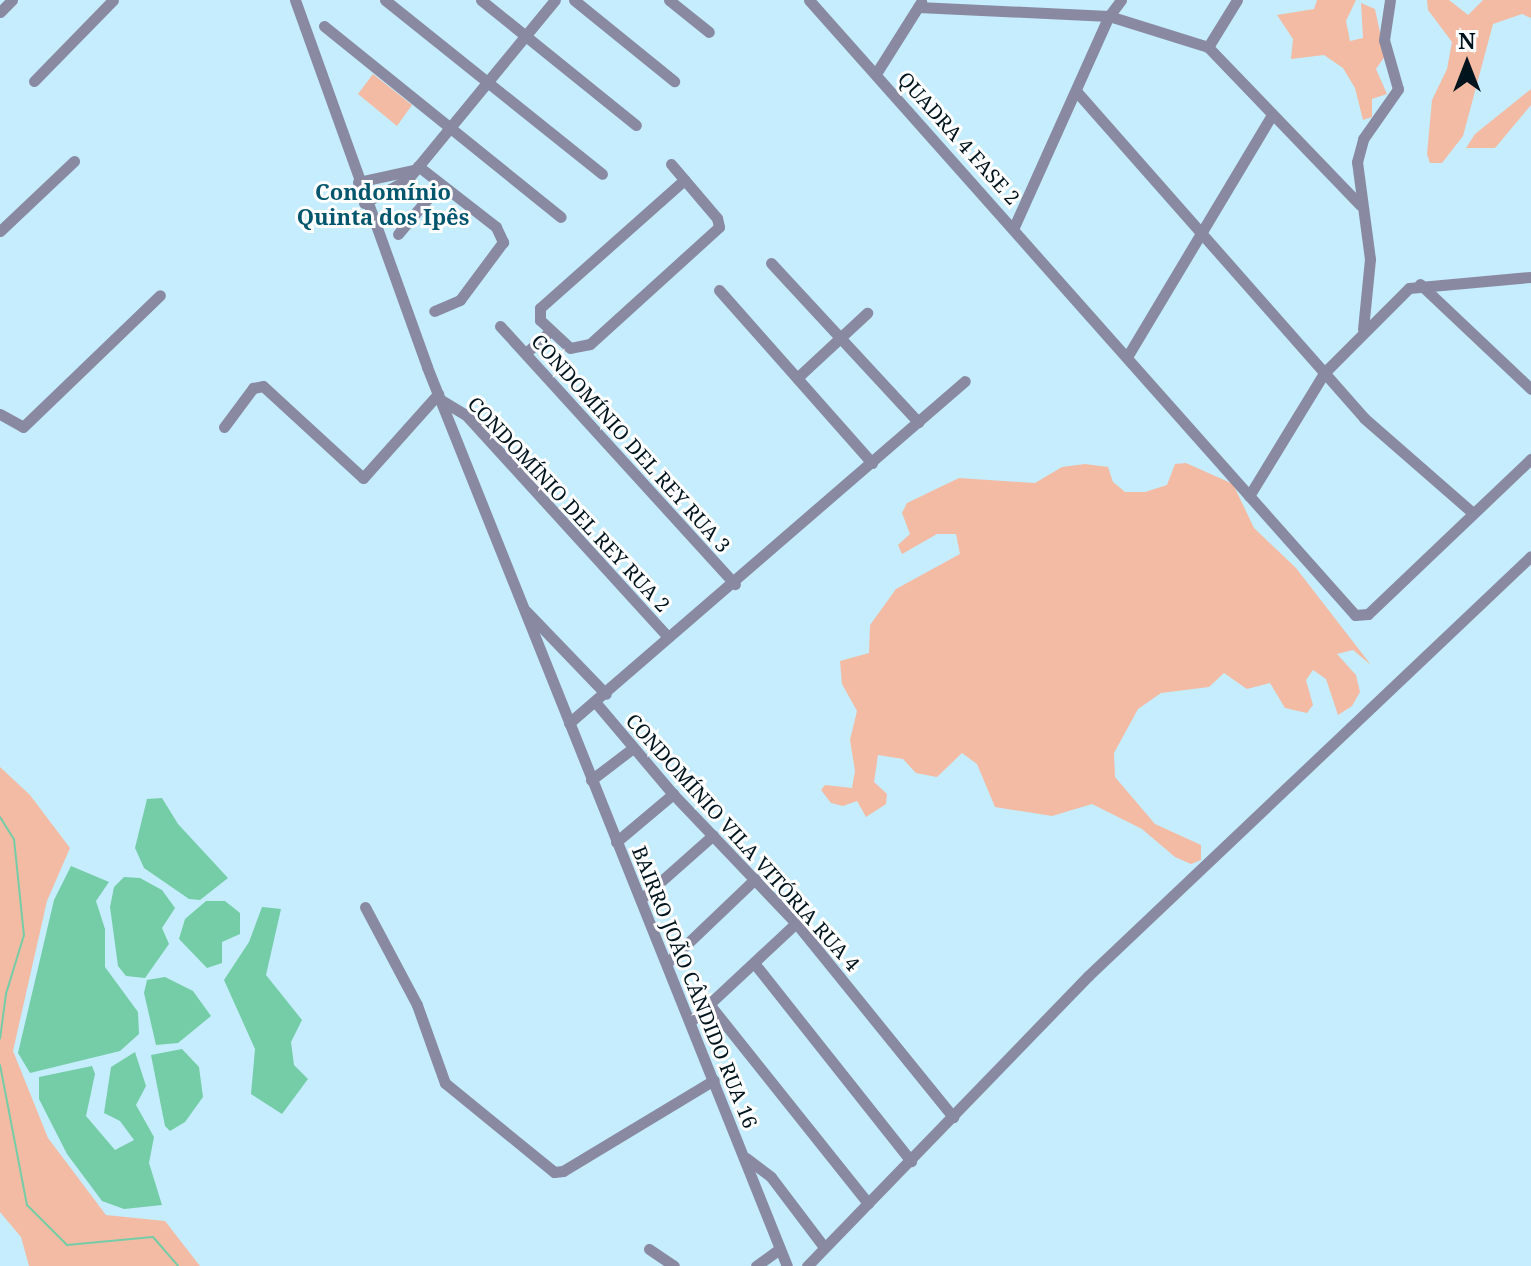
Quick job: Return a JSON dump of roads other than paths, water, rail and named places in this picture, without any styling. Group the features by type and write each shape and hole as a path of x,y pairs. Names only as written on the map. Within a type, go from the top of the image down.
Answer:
{"street":[{"path":"0,12 12,0"},
{"path":"34,81 113,0"},
{"name":"BAIRRO JOÃO CÂNDIDO RUA 16","path":"295,0 364,203 591,780 691,1021 787,1266"},
{"path":"385,0 602,174"},
{"path":"481,0 636,125"},
{"path":"364,203 407,180 555,0"},
{"path":"574,0 674,81"},
{"path":"669,0 709,32"},
{"name":"QUADRA 4 FASE 2","path":"809,0 819,5 1249,496 1361,617 1473,513"},
{"path":"1014,227 1109,16 1121,0"},
{"path":"1208,47 1237,0"},
{"path":"1363,329 1370,259 1360,205 1359,150 1398,89 1384,40 1390,0"},
{"path":"877,72 920,3 1109,16 1208,47 1360,205"},
{"path":"324,26 561,217"},
{"path":"1076,91 1383,437 1473,513 1531,459"},
{"path":"1127,357 1272,115"},
{"path":"0,231 74,161"},
{"path":"671,164 717,218 717,230 590,344 574,350 538,318 540,308 684,180"},
{"path":"358,182 416,168"},
{"path":"416,168 496,227 503,242 460,300 434,311"},
{"path":"398,234 439,185"},
{"path":"771,263 918,422"},
{"path":"1249,496 1324,373 1363,329 1420,284 1531,277"},
{"path":"1420,284 1531,389"},
{"path":"719,290 872,463"},
{"path":"0,415 23,427 160,295"},
{"path":"797,378 867,313"},
{"name":"CONDOMÍNIO DEL REY RUA 3","path":"500,326 527,352 735,584"},
{"path":"527,352 550,331"},
{"path":"569,723 735,584 965,381"},
{"path":"224,427 253,388 263,386 363,478 440,397"},
{"name":"CONDOMÍNIO DEL REY RUA 2","path":"440,397 466,415 668,637"},
{"path":"807,1266 1088,976 1531,556"},
{"path":"525,611 606,694"},
{"name":"CONDOMÍNIO VILA VITÓRIA RUA 4","path":"596,703 673,794 796,923 953,1117"},
{"path":"591,780 633,748"},
{"path":"616,842 673,794"},
{"path":"641,899 713,835"},
{"path":"667,963 755,879"},
{"path":"365,907 417,1005 445,1083 554,1172 563,1171 714,1080"},
{"path":"691,1021 796,923"},
{"path":"754,963 911,1161"},
{"path":"709,1004 868,1203"},
{"path":"745,1158 771,1177 824,1247"},
{"path":"649,1249 674,1266"},
{"path":"756,1266 779,1249"}],"waterway":[{"path":"0,817 14,839 24,935 6,994 0,1039"},
{"path":"0,1065 27,1205 67,1245 153,1237 178,1266"}],"district":[{"name":"Condomínio Quinta dos Ipês","path":"383,204"}]}
